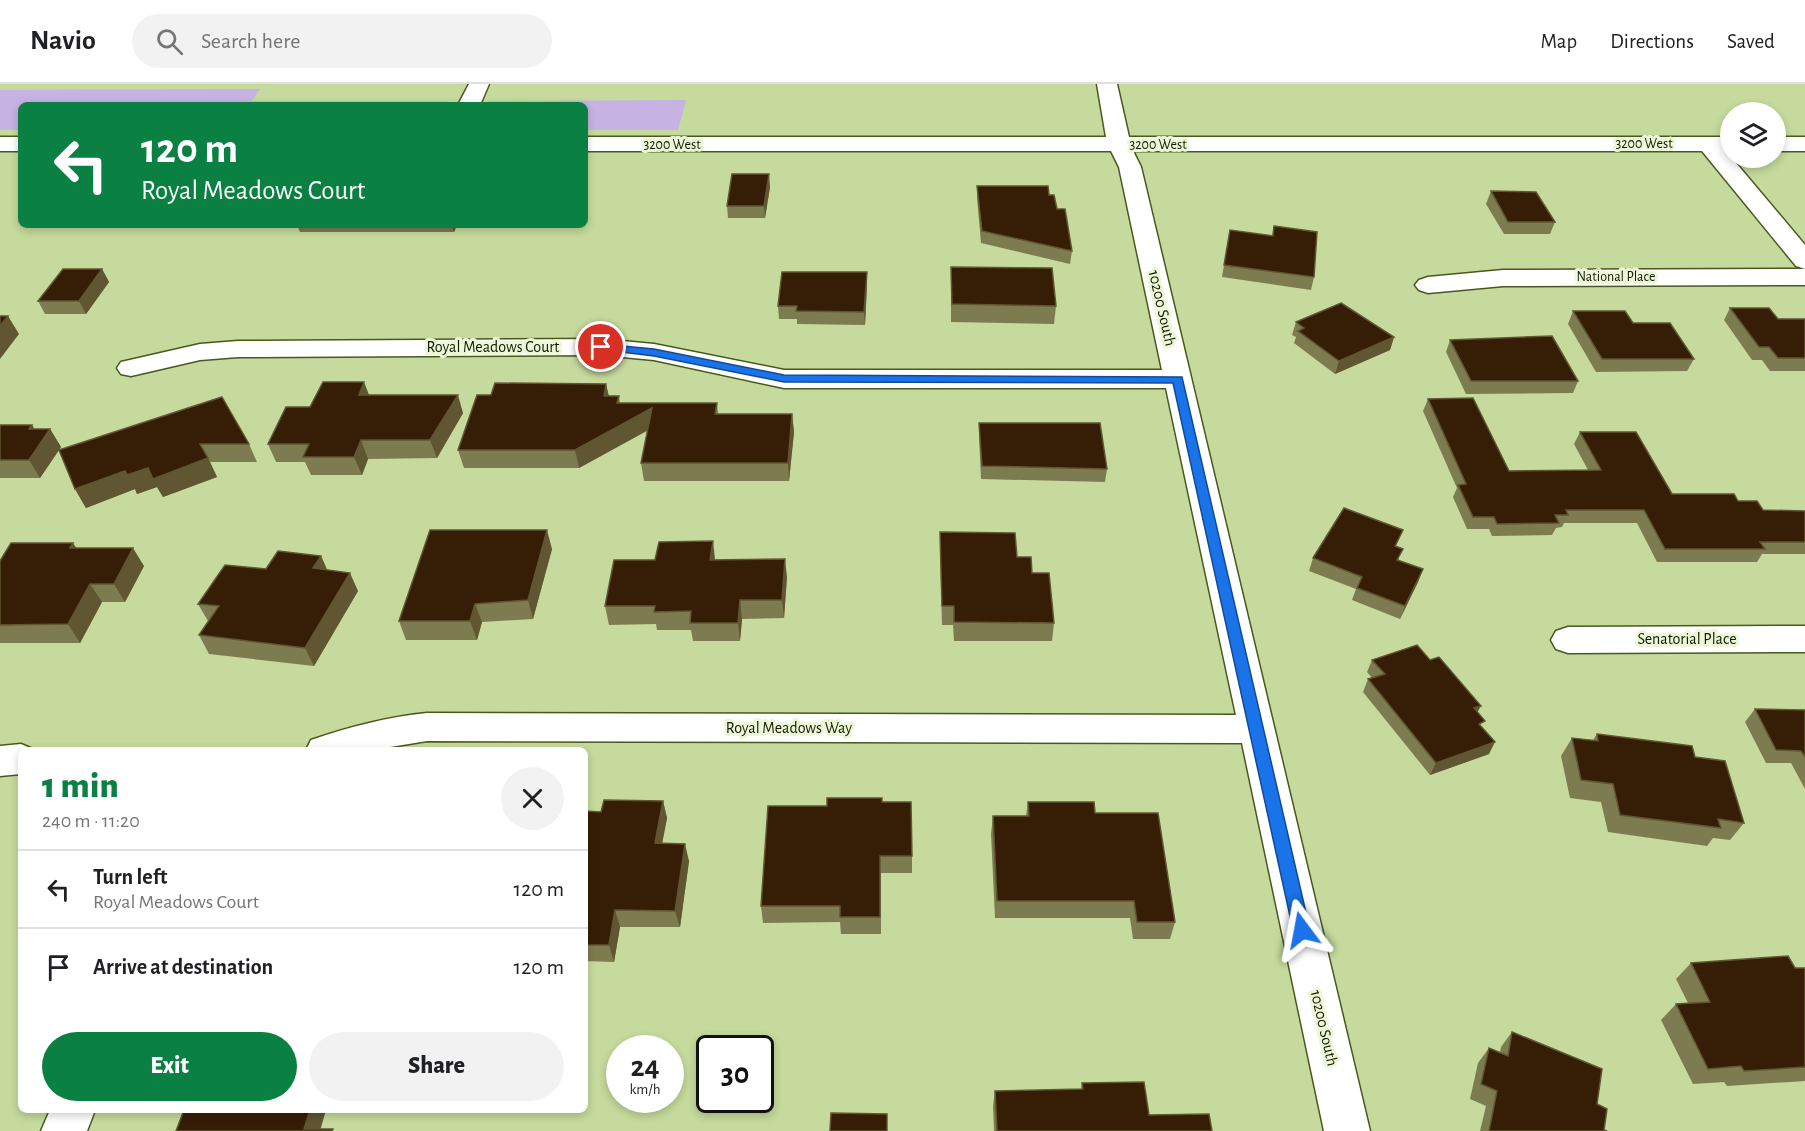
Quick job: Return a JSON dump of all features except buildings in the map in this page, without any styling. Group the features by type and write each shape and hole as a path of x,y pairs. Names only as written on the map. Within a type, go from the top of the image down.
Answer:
{"street":[{"path":"470,102 479,84"},
{"name":"10200 South","path":"1107,84 1119,145 1130,167 1347,1131"},
{"path":"0,144 18,144"},
{"name":"3200 West","path":"588,144 1720,144"},
{"path":"1786,144 1805,144"},
{"path":"1737,168 1805,261"},
{"name":"National Place","path":"1428,285 1503,278 1805,276"},
{"name":"Royal Meadows Court","path":"131,368 200,352 238,349 601,347 654,352 784,378 1178,379"},
{"name":"Senatorial Place","path":"1568,640 1805,639"},
{"name":"Royal Meadows Way","path":"332,747 393,730 427,727 1257,729"},
{"path":"0,761 18,759"},
{"path":"64,1131 72,1113"}],"shaded area":[{"path":"260,89 252,101 449,101 18,102 18,130 0,130 0,90"},
{"path":"686,100 678,130 588,130 588,102 489,101"}],"route":[{"path":"601,347 654,352 761,375 808,380 1178,379 1302,930"}]}
